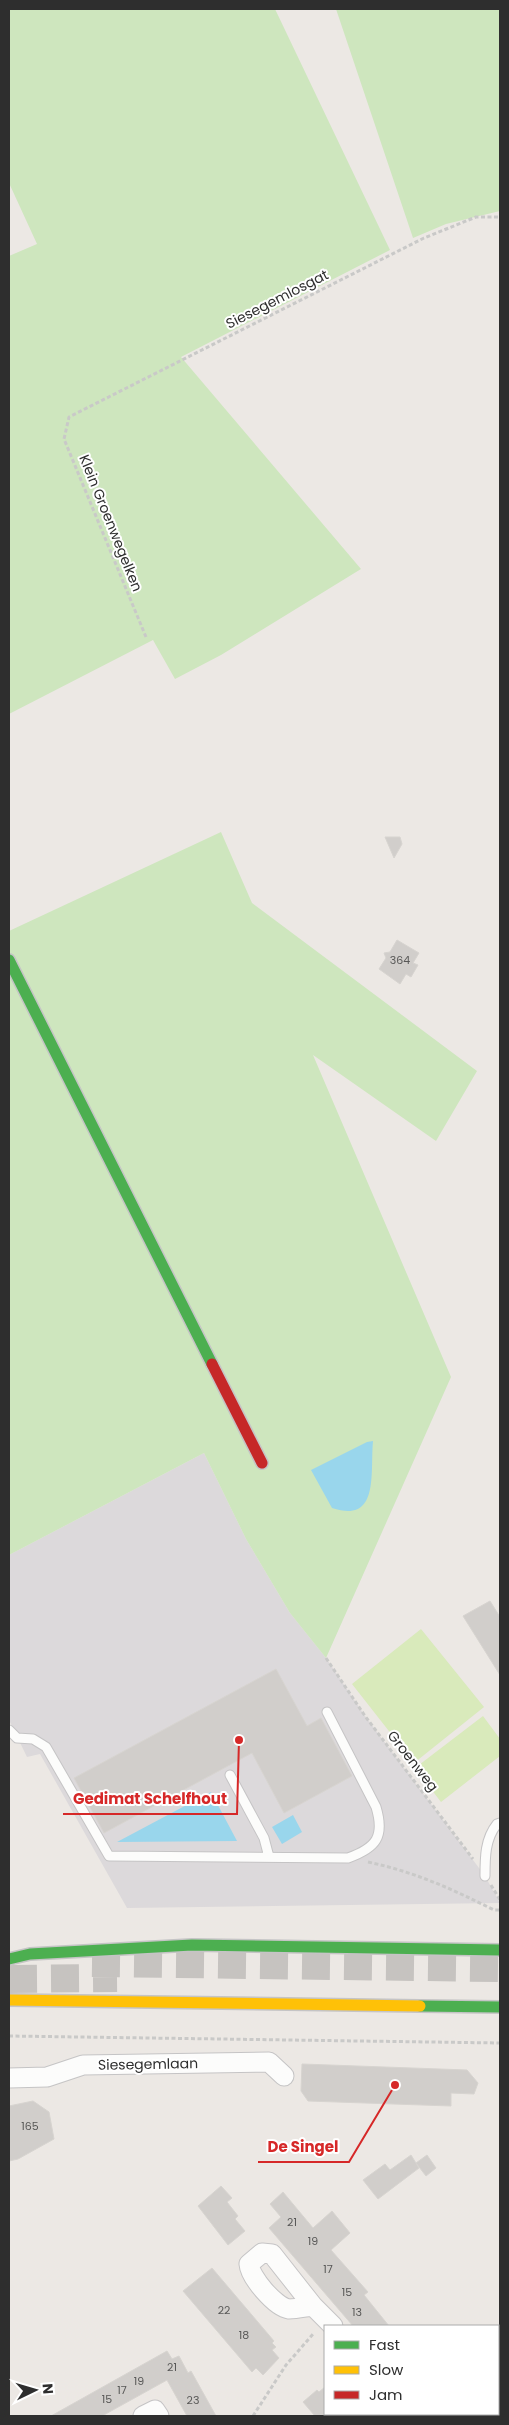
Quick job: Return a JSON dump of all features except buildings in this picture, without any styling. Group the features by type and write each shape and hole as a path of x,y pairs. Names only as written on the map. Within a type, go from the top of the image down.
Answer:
{"main road":[{"path":"9,960 262,1463"},
{"path":"9,1959 30,1954 192,1945 500,1950"},
{"path":"9,2000 500,2007"}],"street":[{"name":"Siesegemlaan","path":"9,2078 47,2077 83,2065 269,2062 284,2076"},
{"path":"143,2416 155,2410 159,2416"}],"lane":[{"path":"9,1730 17,1738 32,1739 46,1747 109,1856 348,1858 366,1851 376,1842 381,1823 376,1807 327,1712"},
{"path":"230,1775 264,1838 269,1857"},
{"path":"485,1876 485,1856 489,1833 500,1823"}],"path":[{"name":"Siesegemlosgat","path":"68,417 424,238 476,217 500,217"},
{"name":"Klein Groenwegelken","path":"68,417 64,439 146,638"},
{"name":"Groenweg","path":"326,1658 365,1716 485,1876"},
{"path":"348,1858 402,1869 452,1889 494,1910 500,1910"},
{"path":"9,2036 500,2043"},
{"path":"253,2416 286,2364 324,2317"}],"shaded area":[{"path":"204,1453 246,1539 290,1613 326,1658 365,1716 485,1876 500,1903 127,1908 40,1754 27,1757 9,1720 9,1555"}],"green space":[{"path":"9,9 275,9 390,250 181,357 361,569 221,655 175,679 153,640 9,714 9,256 37,244 9,183"},
{"path":"336,9 500,9 500,211 446,224 413,238"},
{"path":"221,832 252,903 477,1071 436,1141 313,1055 451,1377 326,1658 290,1613 246,1539 204,1453 9,1555 9,931"},
{"path":"421,1629 484,1707 414,1763 352,1684"},
{"path":"483,1716 500,1739 500,1756 441,1802 415,1768"}],"water":[{"path":"373,1441 371,1480 365,1502 358,1509 347,1511 332,1508 311,1470 367,1442"},
{"path":"211,1792 237,1841 117,1842"},
{"path":"293,1815 302,1832 282,1844 272,1827"}],"tunnel":[{"path":"92,1963 500,1968"},
{"path":"9,1979 117,1978"}],"traffic: fast":[{"path":"9,960 212,1364"},
{"path":"9,1959 30,1954 192,1945 500,1950"},
{"path":"420,2006 500,2007"}],"traffic: slow":[{"path":"9,2000 420,2006"}],"traffic: jam":[{"path":"212,1364 262,1463"}],"place":[{"name":"Gedimat Schelfhout","path":"239,1740"},
{"name":"De Singel","path":"395,2085"}]}
